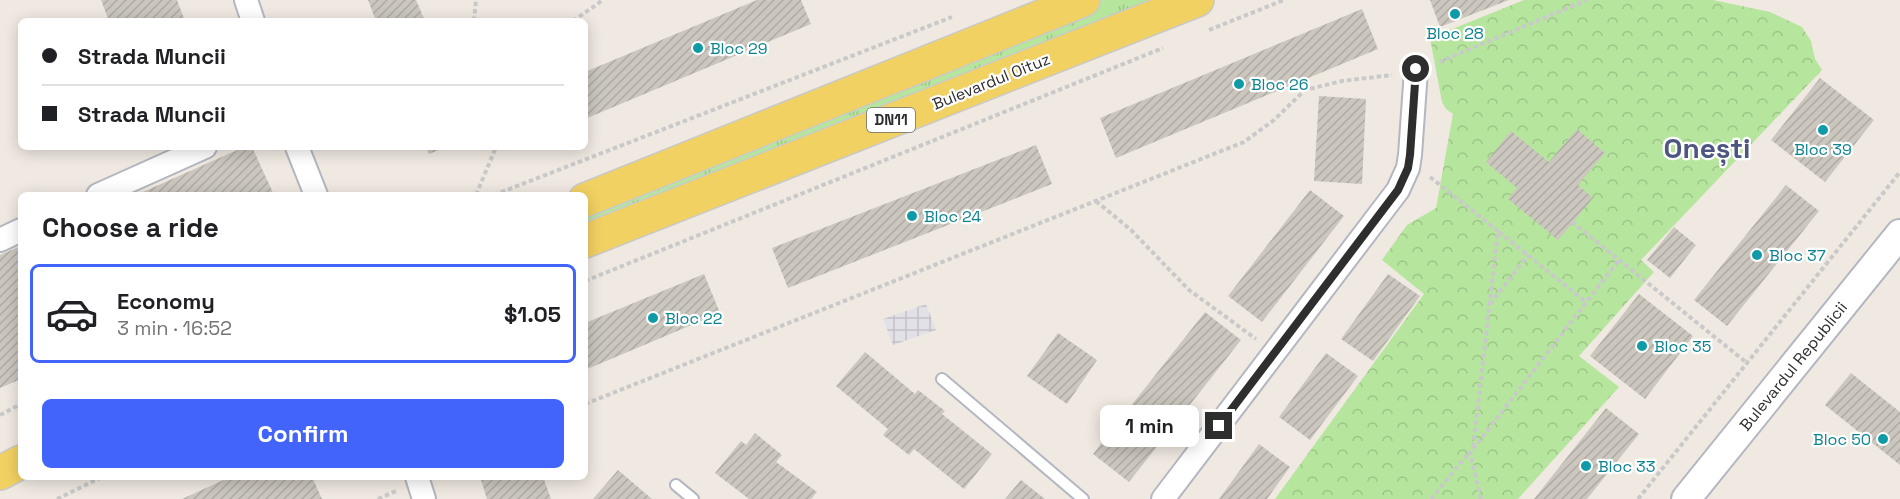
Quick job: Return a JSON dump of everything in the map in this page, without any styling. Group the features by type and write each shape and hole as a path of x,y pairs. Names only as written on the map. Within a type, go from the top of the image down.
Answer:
{"main road":[{"name":"DN11","path":"588,199 1083,0"},
{"name":"Bulevardul Oituz","path":"588,240 1197,0"},
{"path":"0,473 18,464"}],"street":[{"path":"246,0 252,18"},
{"path":"1163,499 1398,190 1409,160 1415,116 1416,69"},
{"path":"105,192 198,150"},
{"path":"298,150 315,192"},
{"path":"0,240 18,231"},
{"name":"Bulevardul Republicii","path":"1686,499 1900,234"},
{"path":"418,480 424,499"}],"lane":[{"path":"942,380 1083,499"},
{"path":"676,485 693,499"}],"path":[{"path":"474,18 476,0"},
{"path":"577,18 603,0"},
{"path":"1206,31 1284,0"},
{"path":"588,403 1244,142 1274,120 1305,90 1342,81 1416,69 1459,55 1587,0"},
{"path":"502,192 963,13"},
{"path":"588,280 1173,45"},
{"path":"477,192 495,150"},
{"path":"1409,160 1586,303"},
{"path":"1638,499 1900,172"},
{"path":"1096,201 1131,230 1189,290 1274,353"},
{"path":"1572,222 1747,363"},
{"path":"1473,448 1498,231"},
{"path":"1490,304 1528,255"},
{"path":"1431,499 1470,453 1619,260"},
{"path":"0,415 18,406"},
{"path":"1470,453 1481,499"},
{"path":"57,499 96,480"},
{"path":"378,499 396,491"}],"shaded area":[{"path":"926,304 936,330 893,345 883,319"}],"green space":[{"path":"1083,0 1197,0 588,240 588,199"},
{"path":"1524,0 1713,0 1770,12 1802,27 1811,41 1815,59 1822,70 1641,260 1654,272 1579,356 1619,387 1518,499 1275,499 1424,294 1382,260 1407,225 1436,208 1453,114 1442,102 1430,38"}],"building":[{"path":"101,0 177,0 184,18 108,18"},
{"path":"368,0 416,0 424,18 375,18"},
{"name":"Bloc 29","path":"757,0 801,0 811,24 588,118 588,71"},
{"name":"Bloc 28","path":"1430,0 1509,0 1440,27"},
{"name":"Bloc 26","path":"1362,9 1378,49 1116,158 1100,118"},
{"name":"Bloc 39","path":"1820,78 1874,120 1825,182 1771,140"},
{"path":"1319,96 1366,99 1362,184 1314,181"},
{"path":"1577,129 1605,153 1578,185 1593,198 1558,240 1508,199 1517,188 1486,162 1511,131 1549,162"},
{"name":"Bloc 24","path":"1036,145 1052,184 788,288 772,248"},
{"path":"237,150 253,150 273,192 143,192"},
{"path":"427,150 439,150 429,154"},
{"name":"Bloc 37","path":"1786,185 1819,211 1727,326 1694,300"},
{"path":"1310,190 1344,216 1262,322 1228,296"},
{"path":"1674,227 1696,245 1670,278 1647,260"},
{"path":"18,247 18,380 0,388 0,255"},
{"name":"Bloc 22","path":"704,274 720,313 588,369 588,322"},
{"path":"1388,274 1420,296 1373,361 1341,339"},
{"name":"Bloc 35","path":"1639,294 1693,336 1645,399 1590,356"},
{"path":"1205,312 1241,340 1129,482 1093,454"},
{"path":"1058,333 1097,360 1067,404 1027,376"},
{"path":"865,352 915,394 918,390 945,411 942,414 992,454 964,489 914,449 909,455 883,435 888,429 836,386"},
{"path":"1326,353 1358,376 1310,440 1279,417"},
{"name":"Bloc 50","path":"1851,373 1900,412 1900,465 1825,405"},
{"name":"Bloc 33","path":"1606,408 1639,434 1587,499 1534,499"},
{"path":"755,433 782,455 776,462 817,492 811,499 749,499 715,473 741,441 746,445"},
{"path":"1259,444 1290,467 1267,499 1219,499"},
{"path":"618,470 652,499 593,499"},
{"path":"223,480 313,480 322,499 182,499"},
{"path":"481,480 544,480 551,499 487,499"},
{"path":"1021,480 1045,499 1005,499"}],"place":[{"name":"Bloc 28","path":"1455,14"},
{"name":"Bloc 29","path":"698,48"},
{"name":"Bloc 26","path":"1239,84"},
{"name":"Bloc 39","path":"1823,130"},
{"name":"Bloc 24","path":"912,216"},
{"name":"Bloc 37","path":"1757,255"},
{"name":"Bloc 22","path":"653,318"},
{"name":"Bloc 35","path":"1642,346"},
{"name":"Bloc 50","path":"1883,439"},
{"name":"Bloc 33","path":"1586,466"}],"district":[{"name":"Onești","path":"1707,148"}],"route":[{"path":"1219,426 1404,180 1414,125 1416,69"}]}
